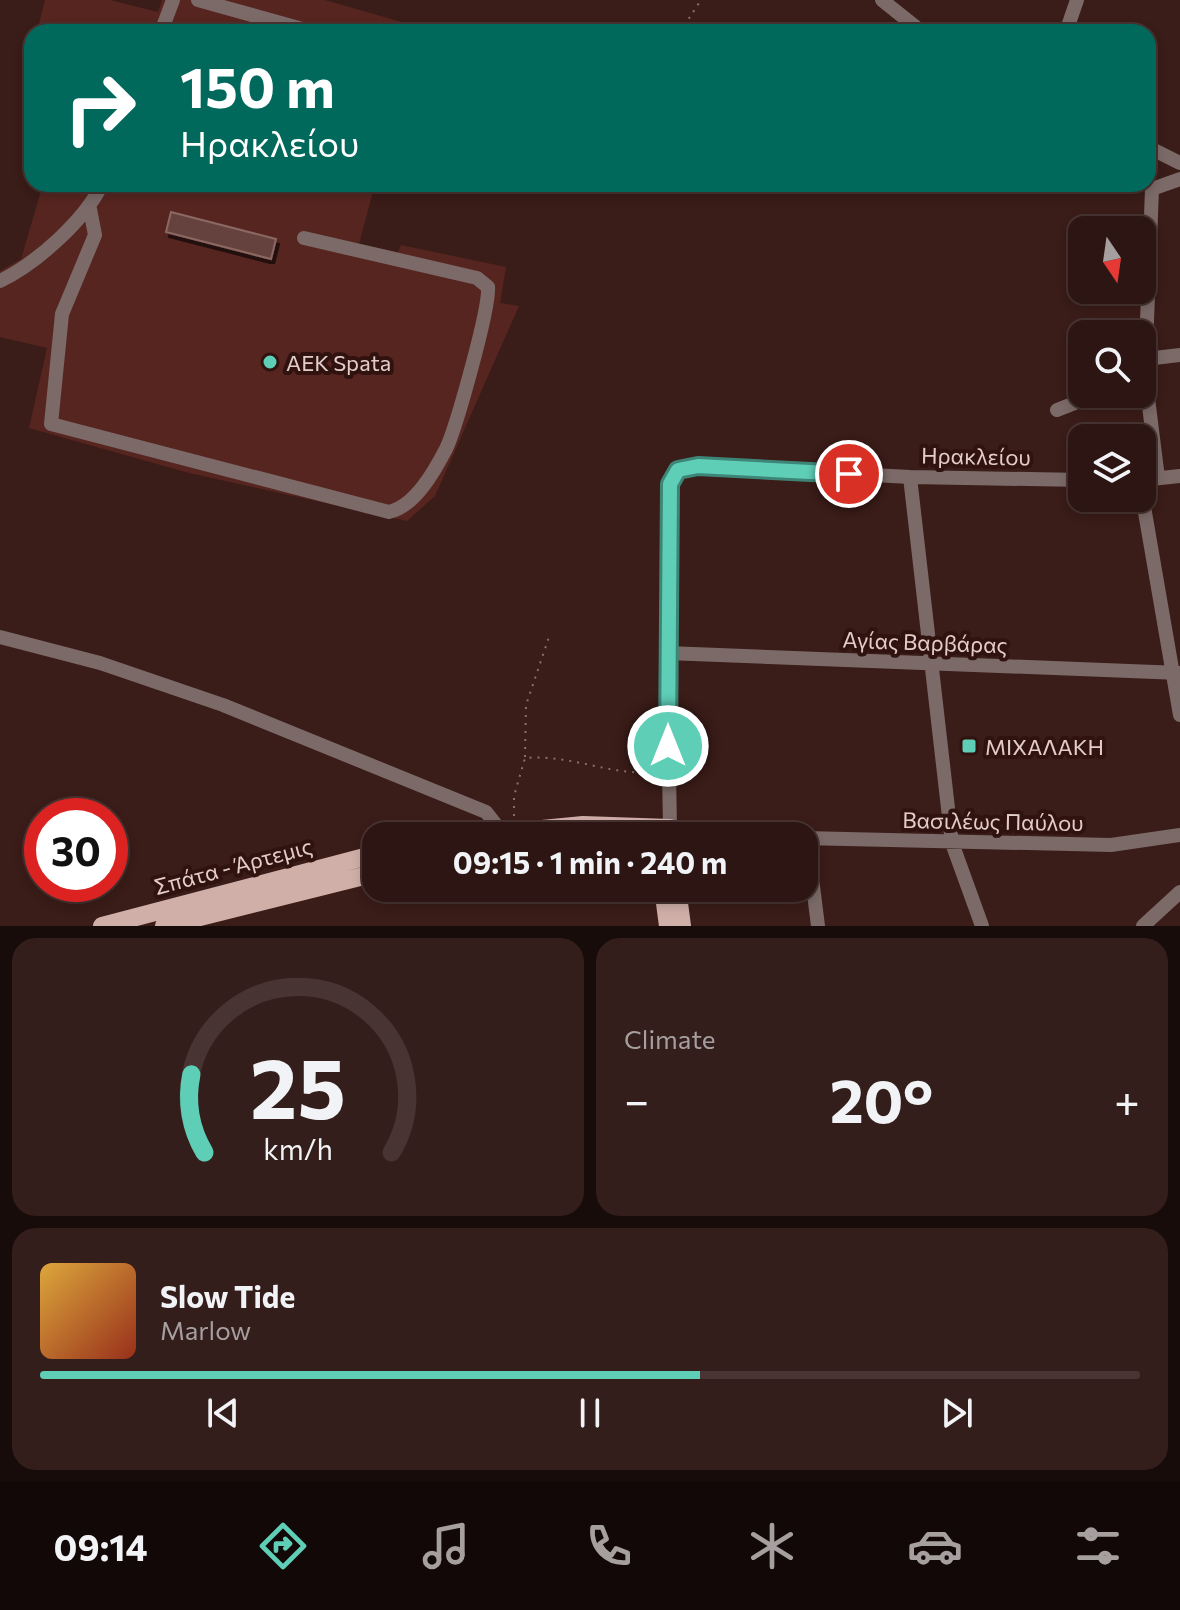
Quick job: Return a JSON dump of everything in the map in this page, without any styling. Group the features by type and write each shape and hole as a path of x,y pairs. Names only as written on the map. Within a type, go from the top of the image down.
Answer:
{"main road":[{"name":"Σπάτα - Άρτεμις","path":"102,926 362,858"},
{"name":"Σπάτα - Άρτεμις","path":"164,926 362,876"},
{"path":"665,902 668,926"},
{"path":"679,902 682,926"}],"street":[{"path":"164,24 173,0"},
{"path":"198,0 284,24"},
{"path":"882,0 912,24"},
{"path":"1069,24 1077,0"},
{"path":"1164,153 1180,149"},
{"path":"1156,150 1180,163"},
{"path":"1156,188 1180,179"},
{"path":"0,281 35,259 90,209 98,192"},
{"path":"1146,320 1152,192"},
{"path":"90,209 95,235 62,314 51,424 389,512 399,510 425,483 446,448 480,331 488,287 477,278 304,238"},
{"path":"1156,364 1180,355"},
{"path":"1057,410 1068,406"},
{"path":"1149,408 1158,478 1180,476"},
{"name":"Ηρακλείου","path":"667,653 670,484 678,470 698,466 910,477 1068,480"},
{"path":"910,477 952,843 982,926"},
{"path":"1145,512 1176,673 1180,715"},
{"path":"0,637 114,667 290,729 486,812 498,822"},
{"path":"660,822 667,771 667,653"},
{"name":"Αγίας Βαρβάρας","path":"667,653 1176,673"},
{"name":"Βασιλέως Παύλου","path":"818,838 1111,845 1180,835"},
{"path":"1143,926 1180,892"},
{"path":"815,902 818,926"}],"path":[{"path":"685,24 701,0"},
{"path":"509,822 525,758 526,705 550,634"},
{"path":"525,758 551,757 617,773 667,771"}],"shaded area":[{"path":"45,0 110,0 158,12 162,0 325,0 409,24 39,24"},
{"name":"AEK Spata","path":"41,192 373,192 359,244 398,252 401,245 506,267 500,303 519,306 435,496 407,521 189,473 29,428 47,348 0,337 0,271 21,259"}],"building":[{"path":"171,212 276,239 271,259 166,232"}],"place":[{"name":"AEK Spata","path":"270,362"},
{"name":"ΜΙΧΑΛΑΚΗ","path":"969,746"}],"route":[{"path":"668,746 670,484 678,470 698,466 849,474"}]}
